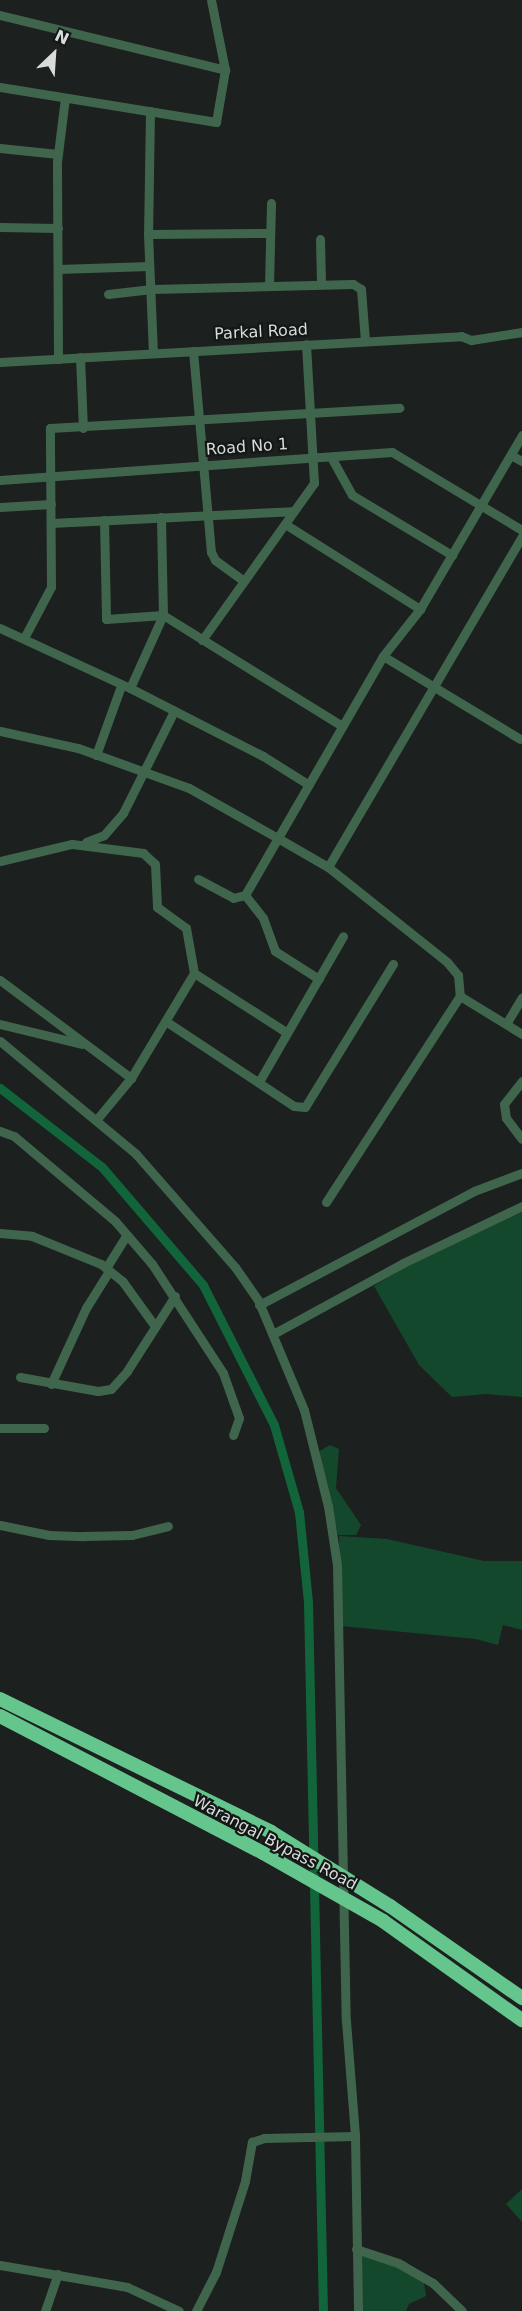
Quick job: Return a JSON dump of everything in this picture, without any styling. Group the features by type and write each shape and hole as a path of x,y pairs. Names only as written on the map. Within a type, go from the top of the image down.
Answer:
{"highway":[{"name":"Warangal Bypass Road","path":"3,1701 271,1833 390,1906 522,1998"},
{"name":"Warangal Bypass Road","path":"0,1716 264,1853 383,1921 522,2020"}],"street":[{"path":"0,87 216,122 225,70 211,0"},
{"path":"0,15 225,70"},
{"path":"58,358 58,154 65,98"},
{"path":"150,111 148,266 152,289 153,353"},
{"path":"0,148 58,154"},
{"path":"269,285 268,233 271,203"},
{"path":"0,227 58,228"},
{"path":"148,234 268,233"},
{"path":"320,238 321,284"},
{"path":"58,269 148,266"},
{"path":"108,294 152,289 353,284 360,289 365,341"},
{"name":"Parkal Road","path":"0,362 461,336 471,340 522,333"},
{"path":"202,640 314,483 306,344"},
{"path":"193,351 207,515 215,560 243,580"},
{"path":"80,357 82,428"},
{"path":"24,638 51,587 50,428 82,428 399,408"},
{"path":"198,879 233,898 245,895 276,837 309,785 383,656 420,609 522,435"},
{"name":"Road No 1","path":"0,480 392,453 522,530"},
{"path":"512,455 522,461"},
{"path":"331,457 352,495 452,555"},
{"path":"0,507 51,504"},
{"path":"51,522 293,511"},
{"path":"96,754 125,687 163,615 161,517"},
{"path":"104,520 106,619 163,615 342,726"},
{"path":"285,524 420,609"},
{"path":"328,867 437,685 522,536"},
{"path":"0,628 263,756 309,785"},
{"path":"383,656 437,685 520,739"},
{"path":"0,861 81,844 112,829 144,775 174,711"},
{"path":"0,731 96,754 144,775 189,788 328,867 455,970 460,996 326,1202"},
{"path":"81,844 132,850 151,858 156,872 155,902 186,928 194,973 167,1023 131,1078 97,1119"},
{"path":"245,895 263,918 275,951 319,979"},
{"path":"260,1080 343,936"},
{"path":"167,1023 260,1080 294,1106 308,1105 393,964"},
{"path":"194,973 286,1032"},
{"path":"0,980 131,1078"},
{"path":"460,996 522,1034"},
{"path":"506,1024 522,996"},
{"path":"0,1024 88,1045"},
{"path":"0,1041 97,1119 165,1183 235,1267 259,1305 273,1334 304,1410 328,1506 338,1565 346,2021 355,2136 358,2311"},
{"path":"522,1081 504,1104 506,1118 522,1139"},
{"path":"0,1131 14,1136 128,1235 175,1296 223,1373 239,1418 233,1435"},
{"path":"259,1305 474,1191 522,1173"},
{"path":"273,1334 413,1258 522,1206"},
{"path":"0,1233 32,1236 108,1270 123,1282 154,1325"},
{"path":"51,1384 86,1308 128,1235"},
{"path":"20,1377 98,1391 111,1389 127,1371 154,1325 175,1296"},
{"path":"0,1428 44,1428"},
{"path":"0,1525 49,1535 84,1536 132,1534 168,1526"},
{"path":"196,2311 216,2272 245,2181 249,2147 264,2138 355,2136"},
{"path":"356,2249 398,2263 433,2283 462,2311"},
{"path":"0,2265 58,2274 144,2292 178,2311"},
{"path":"45,2311 58,2274"}],"green space":[{"path":"522,1212 522,1397 486,1394 452,1397 419,1365 374,1286 413,1262"},
{"path":"330,1445 339,1449 336,1488 361,1525 356,1535 338,1535 318,1452"},
{"path":"339,1536 387,1539 484,1561 522,1561 522,1630 503,1625 498,1645 476,1639 341,1626"},
{"path":"522,2189 522,2222 506,2204"},
{"path":"362,2253 405,2261 423,2276 426,2296 409,2304 406,2311 362,2311"}],"waterway":[{"path":"0,1088 102,1167 203,1285 274,1425 299,1512 308,1602 323,2311"}]}
